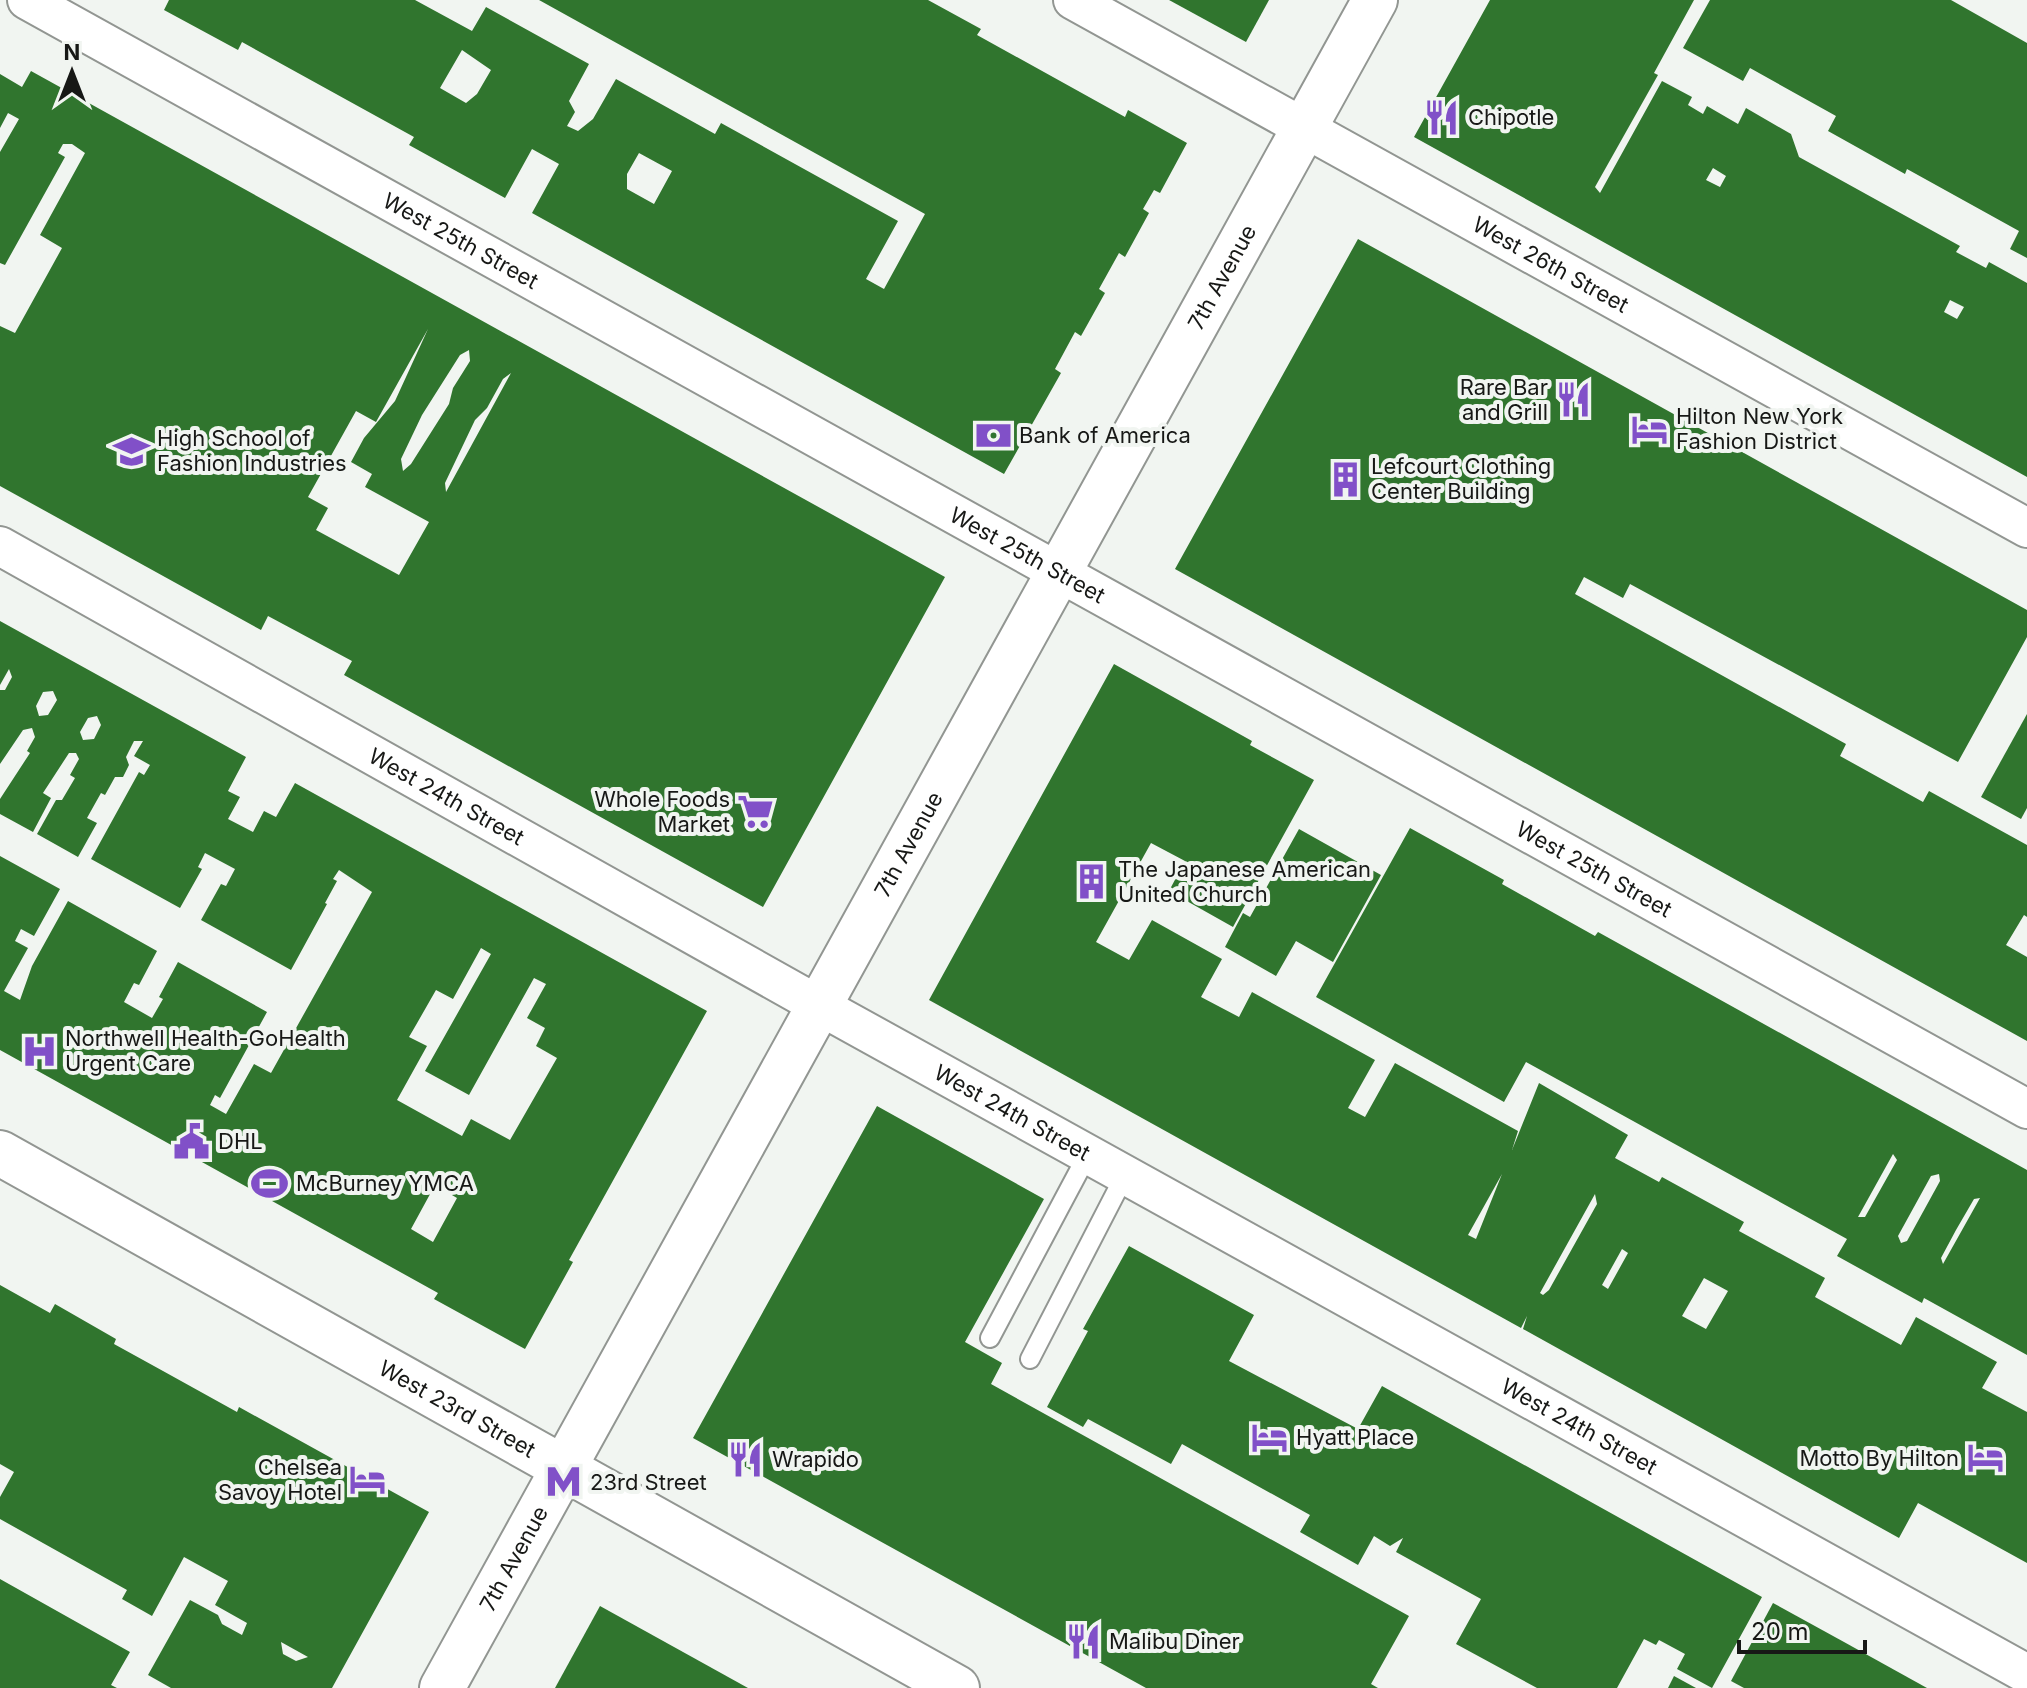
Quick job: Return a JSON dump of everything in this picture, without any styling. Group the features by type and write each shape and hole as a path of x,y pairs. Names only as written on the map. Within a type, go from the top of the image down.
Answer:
{"main road":[{"name":"7th Avenue","path":"442,1688 1375,0"},
{"name":"West 23rd Street","path":"0,1153 957,1688"}],"street":[{"name":"West 25th Street","path":"27,0 2027,1109"},
{"name":"West 26th Street","path":"1073,0 2027,528"},
{"name":"West 24th Street","path":"0,546 820,1006 2027,1674"}],"lane":[{"path":"990,1338 1088,1154"},
{"path":"1030,1359 1125,1175"}],"building":[{"path":"169,0 415,0 472,31 486,7 589,64 569,101 575,112 567,126 578,131 593,119 616,79 715,134 721,123 898,221 866,279 884,289 925,214 539,0 928,0 981,29 977,35 1125,117 1128,110 1187,143 1160,193 1154,190 1143,209 1149,213 1125,257 1119,253 1099,289 1105,293 1081,336 1075,332 1055,369 1061,373 1004,474 532,213 559,164 532,149 505,198 409,145 414,137 242,42 238,50 164,10","holes":["462,50 491,70 477,94 466,103 440,88","639,153 672,171 654,204 627,189 627,174"]},
{"path":"1169,0 1269,0 1246,42"},
{"path":"1490,0 1694,0 1654,73 1658,75 1595,187 1600,193 1662,81 1692,97 1688,105 1703,114 1707,106 1738,124 1746,108 1791,134 1799,157 1960,246 1956,252 1986,268 1989,262 2027,283 2027,477 1414,137","holes":["1713,168 1726,176 1720,187 1706,180","1950,300 1964,307 1957,319 1944,312"]},
{"path":"1710,0 1951,0 2027,43 2027,258 2010,249 2019,231 1907,169 1905,174 1828,131 1836,116 1750,68 1743,81 1683,48"},
{"path":"31,71 945,577 763,907 344,675 352,661 268,616 261,630 0,486 0,326 15,333 62,248 40,235 85,153 72,144 63,144 58,153 65,157 5,265 0,263 0,152 19,119 8,113 0,128 0,74 22,87","holes":["428,329 395,401 364,438 351,462 372,474 365,487 429,522 399,575 316,530 328,508 308,497 356,411 376,422","469,350 470,361 453,388 449,404 411,464 403,471 401,459 422,415 460,355","511,373 446,492 445,483 475,420 487,408 503,379"]},
{"path":"1358,239 2027,610 2027,637 1958,762 1630,584 1623,598 1584,577 1575,594 1846,744 1840,756 1923,802 1929,791 2027,845 2027,917 2024,915 2006,945 2027,957 2027,1041 1175,569"},
{"path":"0,621 246,757 228,791 240,797 228,819 253,832 264,811 276,817 295,783 707,1011 569,1260 573,1262 525,1349 434,1299 438,1293 0,1050 0,856 60,889 34,936 21,929 15,941 28,948 4,991 20,1000 32,966 68,901 157,951 139,985 134,983 124,1002 152,1018 163,999 159,997 178,962 267,1012 220,1098 215,1095 210,1105 226,1114 254,1064 271,1073 372,892 339,870 333,879 337,881 327,904 291,970 201,920 221,884 226,886 235,869 205,853 198,867 202,869 180,908 91,859 139,772 144,775 150,765 134,756 143,741 134,741 126,757 129,765 123,777 115,777 105,795 101,793 87,818 97,823 78,857 37,834 56,800 62,800 75,778 70,775 79,759 76,753 69,753 43,793 51,798 33,832 0,814 0,799 30,753 27,751 35,737 32,728 23,730 0,764 0,690 5,690 12,677 9,669 0,685","holes":["53,691 57,700 48,715 39,716 36,706 43,692","97,716 101,725 94,739 83,740 80,732 88,718","481,948 491,954 425,1071 469,1095 534,978 546,984 527,1018 545,1028 536,1046 557,1058 510,1140 471,1119 462,1136 397,1100 427,1046 409,1037 436,990 453,999","435,1185 457,1198 433,1242 411,1229"]},
{"path":"1114,664 1252,741 1250,745 1314,780 1233,927 1169,891 1185,861 1151,843 1096,942 1129,960 1152,920 1222,959 1201,997 1239,1017 1252,992 1375,1060 1348,1108 1365,1117 1395,1063 1518,1131 1512,1150 1539,1083 1628,1135 1615,1158 1659,1182 1662,1177 1744,1222 1739,1231 1825,1278 1815,1297 1901,1345 1916,1317 1997,1362 1982,1388 2027,1412 2027,1563 1918,1503 1899,1538 1523,1329 1527,1316 1521,1328 929,1000","holes":["1502,1174 1476,1239 1468,1235","1595,1194 1597,1204 1549,1290 1543,1295 1540,1293","1622,1249 1628,1253 1608,1289 1602,1285","1704,1278 1728,1291 1706,1329 1682,1316"]},
{"path":"2027,714 2027,808 2021,819 1981,797"},
{"path":"1410,828 1504,880 1502,884 1595,936 1598,932 2027,1170 2027,1355 1924,1298 1922,1303 1837,1256 1847,1239 1526,1062 1504,1102 1316,997","holes":["1893,1154 1897,1160 1865,1217 1858,1217","1939,1174 1940,1181 1907,1241 1901,1243 1898,1236 1931,1176","1980,1198 1943,1264 1941,1258 1974,1199"]},
{"path":"1299,829 1381,875 1333,962 1296,941 1276,976 1225,947 1243,913 1250,917"},
{"path":"877,1106 1044,1199 965,1342 1002,1363 991,1384 1409,1616 1371,1684 1378,1688 1146,1688 693,1438"},
{"path":"1129,1246 1254,1315 1229,1361 1358,1429 1382,1386 1762,1597 1712,1688 1677,1669 1685,1654 1659,1640 1656,1645 1644,1639 1617,1688 1537,1688 1456,1644 1481,1599 1396,1552 1403,1538 1390,1546 1374,1536 1358,1565 1300,1532 1310,1515 1182,1444 1171,1464 1088,1419 1083,1427 1047,1407 1088,1331 1083,1329"},
{"path":"0,1285 50,1313 55,1304 116,1339 114,1344 237,1412 239,1407 429,1512 332,1688 171,1688 148,1675 190,1600 218,1615 222,1624 242,1635 247,1623 215,1605 228,1581 184,1557 152,1616 122,1599 127,1590 0,1519 0,1497 14,1472 0,1464","holes":["281,1642 308,1657 296,1661 283,1654"]},
{"path":"0,1579 130,1652 111,1685 117,1688 0,1688"},
{"path":"1773,1603 1927,1688 1744,1688 1731,1681"},
{"path":"600,1606 748,1688 555,1688"},
{"path":"1674,1676 1696,1688 1668,1688"}],"place":[{"name":"Chipotle","path":"1442,117"},
{"name":"Rare Bar and Grill","path":"1574,400"},
{"name":"Hilton New York Fashion District","path":"1650,429"},
{"name":"Bank of America","path":"993,435"},
{"name":"High School of Fashion Industries","path":"131,451"},
{"name":"Lefcourt Clothing Center Building","path":"1345,479"},
{"name":"Whole Foods Market","path":"756,812"},
{"name":"The Japanese American United Church","path":"1092,882"},
{"name":"Northwell Health-GoHealth Urgent Care","path":"39,1051"},
{"name":"DHL","path":"192,1141"},
{"name":"McBurney YMCA","path":"270,1183"},
{"name":"Hyatt Place","path":"1270,1437"},
{"name":"Motto By Hilton","path":"1985,1458"},
{"name":"Wrapido","path":"746,1459"},
{"name":"Chelsea Savoy Hotel","path":"368,1480"},
{"name":"23rd Street","path":"564,1482"},
{"name":"Malibu Diner","path":"1083,1641"}]}
